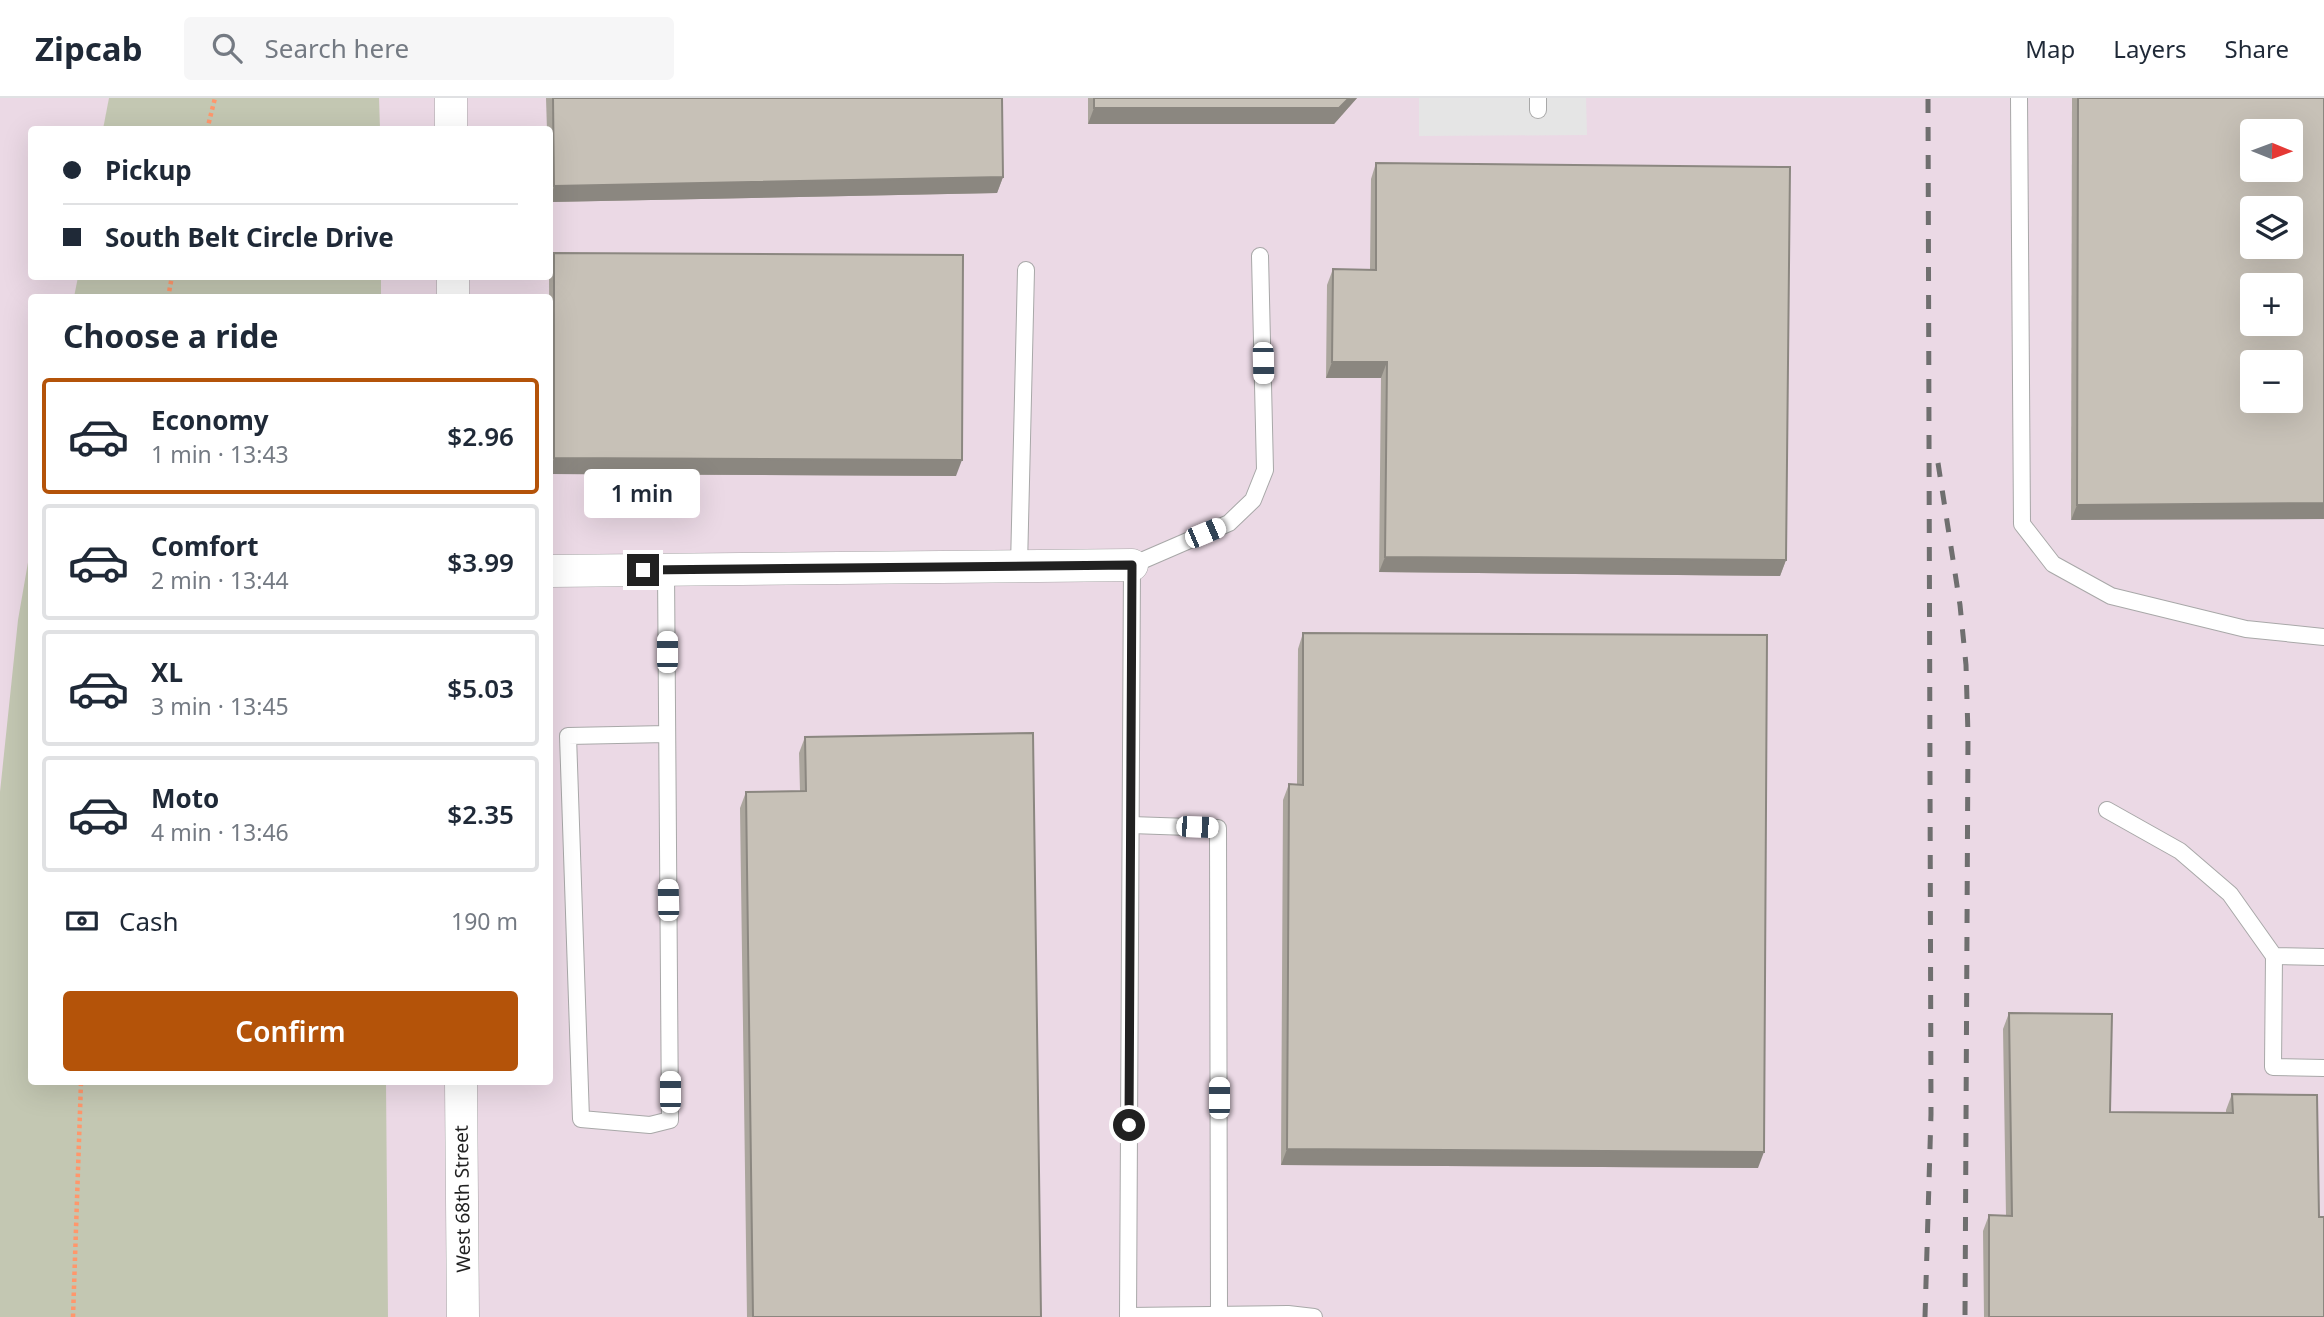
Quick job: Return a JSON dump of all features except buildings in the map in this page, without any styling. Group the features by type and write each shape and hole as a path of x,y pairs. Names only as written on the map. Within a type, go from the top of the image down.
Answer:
{"street":[{"path":"451,98 451,126"},
{"path":"553,571 1132,565"},
{"name":"West 68th Street","path":"461,1085 463,1317"}],"lane":[{"path":"2019,98 2022,524 2053,564 2111,596 2246,629 2324,637"},
{"path":"1260,256 1265,470 1253,500 1229,523 1132,565 1128,1317 1219,1314 1288,1314 1314,1317"},
{"path":"1019,566 1026,270"},
{"path":"666,570 670,1120 650,1125 581,1119 568,736 667,734"},
{"path":"2108,810 2180,850 2230,894 2274,956 2273,1067 2324,1068"},
{"path":"1132,825 1218,828 1219,1314"},
{"path":"2274,956 2324,957"}],"path":[{"path":"208,126 215,98"},
{"path":"73,1317 81,1085"}],"shaded area":[{"path":"0,98 2324,98 2324,1317 0,1317"},
{"path":"109,98 379,98 380,126 104,126"},
{"path":"1419,98 1586,98 1587,135 1419,136"},
{"path":"77,280 381,280 381,294 75,294"},
{"path":"28,562 28,1085 386,1085 388,1317 0,1317 0,792 18,620"}],"railway":[{"path":"1925,1317 1931,1114 1928,98"},
{"path":"1938,463 1960,605 1966,665 1968,735 1965,1317"}],"route":[{"path":"643,570 1132,565 1129,1125"}]}
